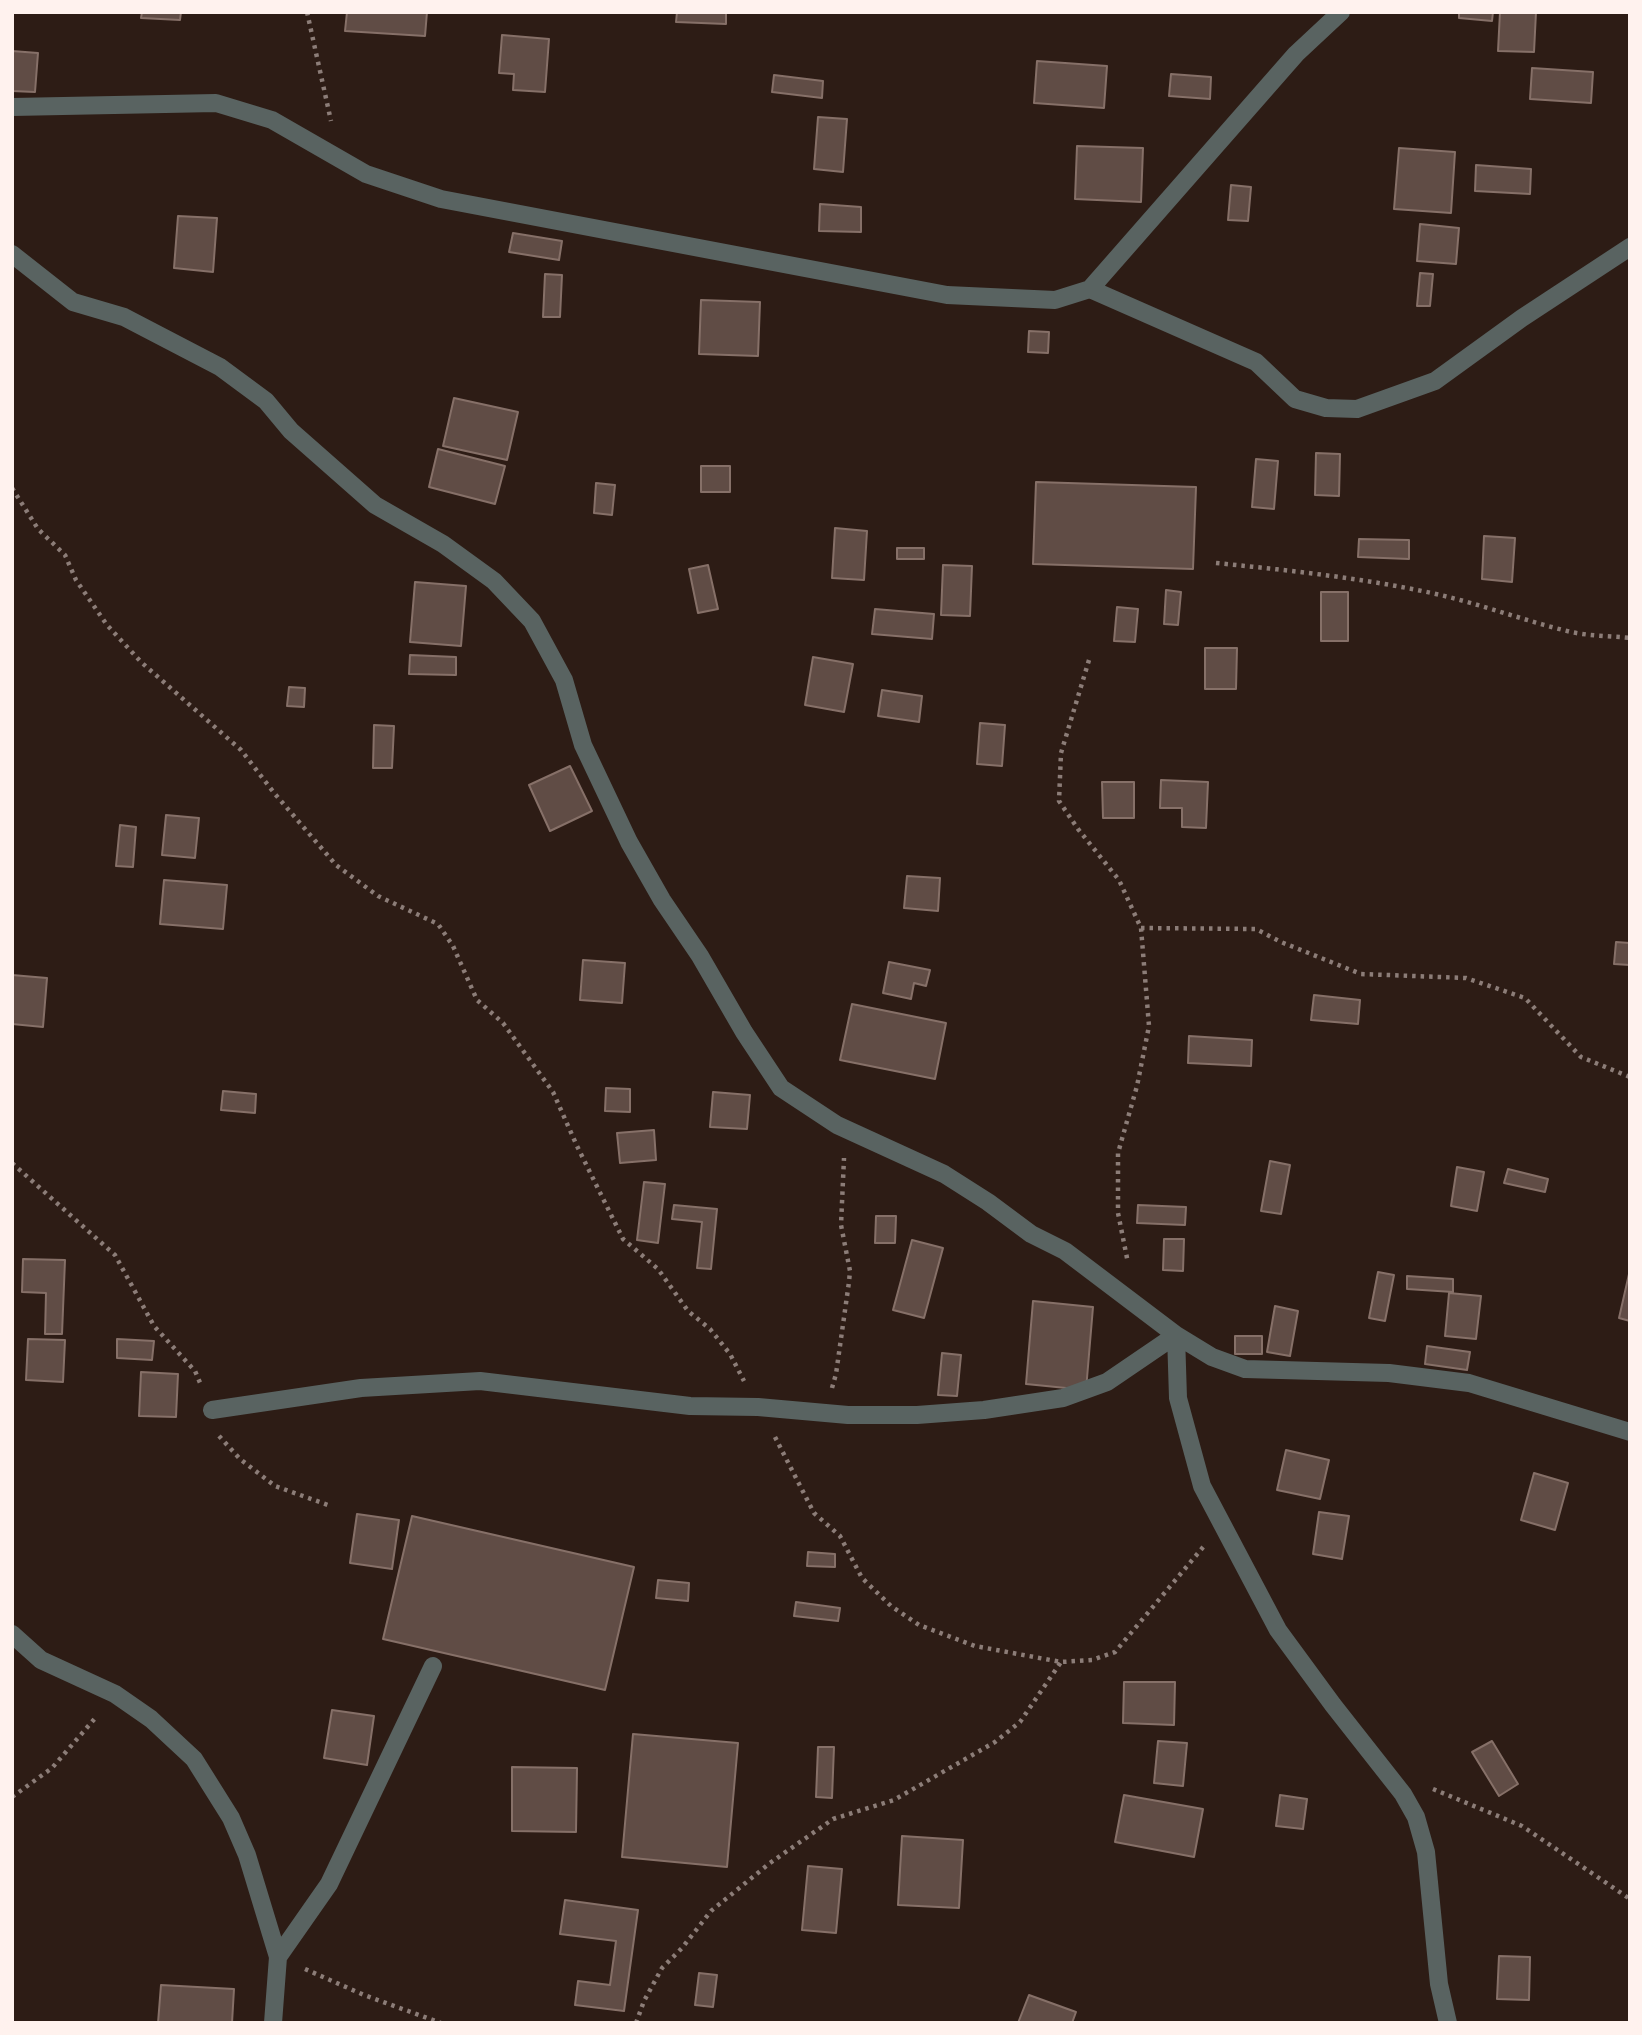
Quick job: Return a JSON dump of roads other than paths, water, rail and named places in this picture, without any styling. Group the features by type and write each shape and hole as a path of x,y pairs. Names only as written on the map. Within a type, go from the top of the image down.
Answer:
{"street":[{"path":"12,107 216,103 272,120 366,174 441,200 947,295 1055,300 1090,289 1296,54 1341,12"},
{"path":"1090,289 1256,362 1295,398 1326,408 1357,409 1435,381 1522,318 1630,247"},
{"path":"12,254 73,302 124,317 220,367 267,401 291,431 375,505 443,544 494,581 532,621 564,680 583,746 629,842 662,900 700,956 744,1032 781,1088 837,1125 944,1174 1031,1234 1065,1251 1176,1335 1212,1357 1245,1369 1389,1373 1469,1383 1630,1432"},
{"path":"212,1410 361,1388 480,1381 690,1406 758,1407 823,1414 917,1415 984,1410 1063,1398 1107,1382 1176,1335"},
{"path":"1176,1335 1178,1398 1202,1486 1278,1630 1333,1706 1403,1794 1416,1817 1426,1852 1439,1984 1448,2023"},
{"path":"12,1633 41,1660 115,1694 151,1719 194,1759 230,1818 247,1855 278,1957 273,2023"},
{"path":"278,1957 329,1884 433,1666"}]}
